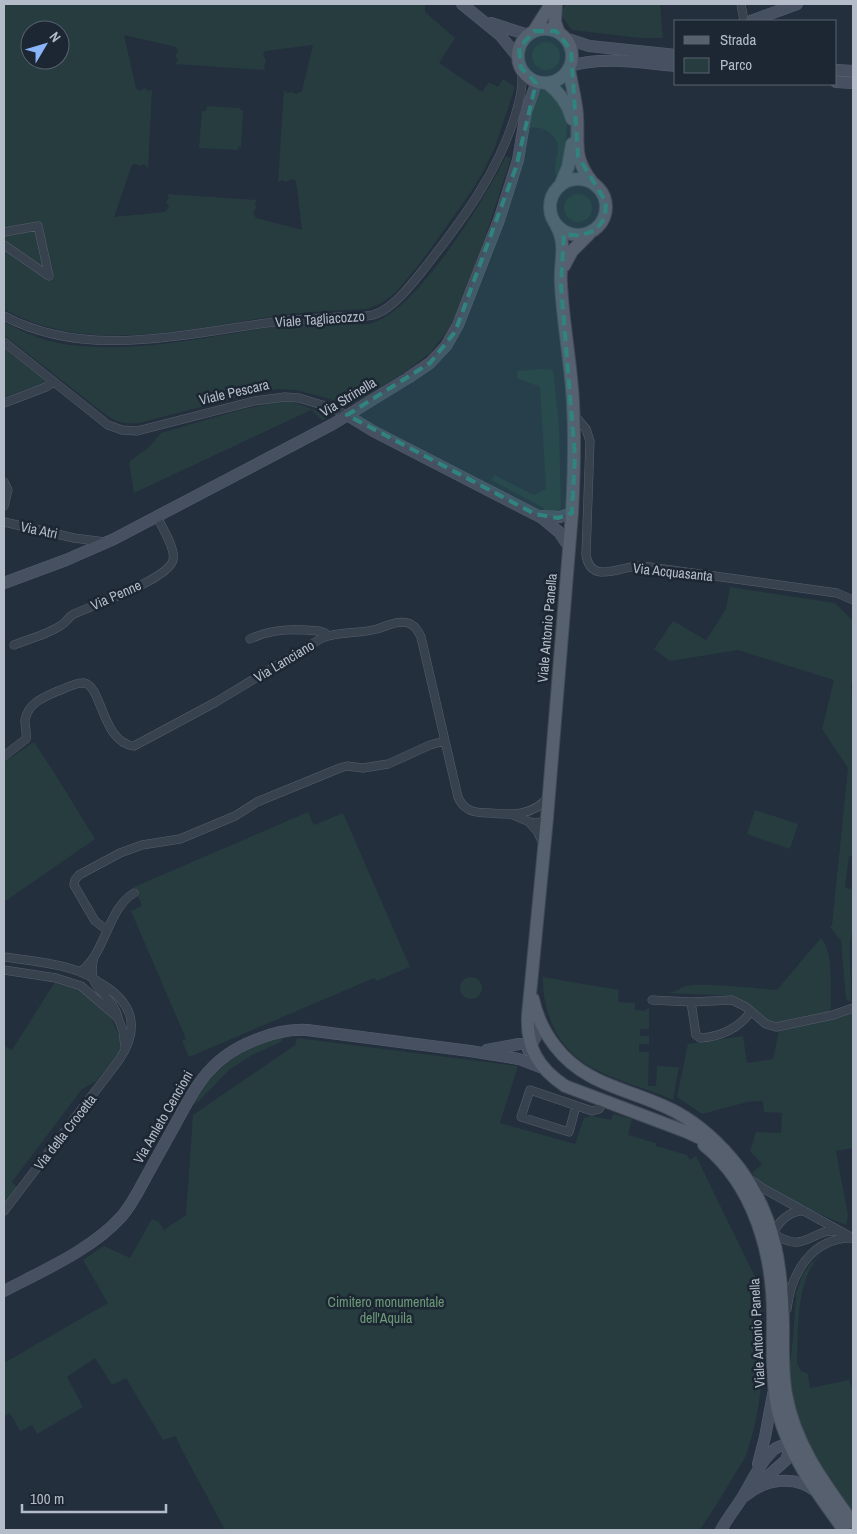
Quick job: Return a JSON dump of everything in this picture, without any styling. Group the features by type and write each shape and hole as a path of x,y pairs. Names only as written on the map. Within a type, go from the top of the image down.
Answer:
{"main road":[{"path":"462,4 503,38 525,74 534,80 547,83 555,89 566,104 572,121 573,136 570,159 560,186"},
{"path":"519,62 520,44 531,33 551,4"},
{"path":"556,4 555,22 572,53 570,67 577,115 576,140 578,156 592,182 604,194 607,211 601,225 589,234 571,235 556,225 552,217 550,209 554,192 567,181 575,179 592,182"},
{"path":"754,20 796,4"},
{"path":"484,21 503,28 531,33 545,29 589,46 674,55"},
{"path":"659,53 674,49"},
{"path":"547,83 559,79 570,67 586,62 602,61 674,66"},
{"path":"837,70 853,71"},
{"name":"Via Strinella","path":"4,583 84,546 107,542 157,517 347,416 430,363 446,346 455,332 499,220 518,160 526,112 535,86 534,80"},
{"path":"837,82 853,83"},
{"name":"Viale Antonio Panella","path":"556,225 563,246 560,280 574,415 575,456 572,513 547,818 528,1015 528,1034 531,1048 545,1069 565,1086 669,1125 714,1144 726,1153"},
{"name":"Viale Antonio Panella","path":"560,280 568,258 577,245 589,234"},
{"name":"Viale Pescara","path":"347,416 535,514 556,529 569,547"},
{"name":"Viale Pescara","path":"535,514 558,518 572,513"},
{"name":"Viale Antonio Panella","path":"532,979 532,997 538,1019 555,1046 577,1069 598,1081 674,1111 697,1126 739,1168 760,1202 773,1234 782,1283 784,1383 792,1420 800,1441 815,1470 853,1524"},
{"path":"511,1058 522,1056 531,1048 537,1035 538,1019"},
{"name":"Via Amleto Cencioni","path":"4,1292 80,1249 107,1230 121,1217 137,1193 202,1078 223,1057 240,1046 277,1032 300,1029 470,1051 511,1058 545,1069"},
{"name":"Via Amleto Cencioni","path":"514,1045 528,1034"},
{"name":"Via Amleto Cencioni","path":"470,1051 525,1044 531,1048"},
{"name":"Viale Antonio Panella","path":"669,1125 702,1144 714,1154 728,1170 748,1201 759,1226 764,1241 770,1274 773,1308 774,1382 778,1411 790,1447 844,1530"},
{"path":"755,1474 765,1437 774,1382"},
{"path":"742,1499 786,1460 793,1434 792,1420"},
{"path":"721,1530 742,1499 764,1460 773,1451 783,1446 790,1447 802,1456 815,1470"},
{"path":"751,1491 771,1482 792,1481 806,1485 821,1497"}],"street":[{"path":"741,4 744,20"},
{"name":"Viale Tagliacozzo","path":"4,316 22,325 46,333 80,340 109,341 158,338 301,319 358,317 377,314 395,301 418,276 461,220 483,187 501,153 512,126 522,88 519,62"},
{"path":"4,232 38,226 49,276 4,245"},
{"name":"Viale Pescara","path":"4,342 108,425 130,432 254,401 285,397 294,397 323,405 338,410 347,416"},
{"path":"4,403 46,387 54,382"},
{"name":"Via Acquasanta","path":"574,415 586,429 590,441 586,553 588,562 594,569 606,573 629,566 642,566 837,593 853,600"},
{"path":"4,482 8,490 4,506"},
{"name":"Via Penne","path":"14,645 54,629 72,615 135,588 165,571 172,563 174,553 157,517"},
{"name":"Via Atri","path":"4,522 74,538 84,546"},
{"name":"Via Lanciano","path":"4,756 25,740 27,734 26,718 34,704 41,698 76,684 84,683 90,686 104,716 117,737 125,744 134,746 216,702 278,663 326,636 373,630 397,623 407,623 414,626 421,637 458,797 462,804 473,811 513,815 527,821 538,831 544,846"},
{"path":"250,639 276,630 319,632 324,633 326,636"},
{"path":"107,930 95,921 74,887 77,877 120,853 142,845 180,839 235,816 248,807 340,768 347,766 363,768 384,765 430,745 445,741"},
{"name":"Via Lanciano","path":"513,815 529,811 542,803 549,795"},
{"path":"527,821 538,823 547,818 539,810 529,811"},
{"path":"80,972 94,955 125,901 134,893"},
{"path":"94,955 92,966 93,979 100,991 114,1006 124,1036 124,1052"},
{"path":"4,957 51,964 80,972 93,979 118,995 126,1005 130,1015 128,1020 119,1020"},
{"path":"4,970 61,979 79,985 112,1011 119,1020"},
{"path":"652,1000 691,1002 730,1000 738,1002 766,1024 776,1027 853,1008"},
{"path":"691,1002 696,1036 700,1038 724,1034 744,1020 751,1011"},
{"name":"Via della Crocetta","path":"4,1211 124,1052 132,1032 130,1015"},
{"path":"576,1106 569,1132 522,1117 530,1090 596,1111 604,1100"},
{"path":"739,1168 757,1185 853,1238"},
{"path":"748,1201 757,1216 773,1234 785,1240 799,1243 827,1231 844,1233"},
{"path":"770,1274 770,1252 773,1234 780,1223 788,1216 804,1211"},
{"path":"783,1339 789,1296 796,1278 808,1258 826,1242 853,1238"}],"highlighted area":[{"path":"534,31 556,31 571,50 578,156 606,202 605,218 596,230 580,236 564,234 561,285 575,456 572,513 558,518 535,514 347,415 430,363 455,332 516,167 536,83 521,68 519,48"}],"green space":[{"path":"4,4 425,4 425,12 455,38 439,63 482,92 489,82 498,87 503,79 515,87 495,147 473,189 421,262 396,292 382,303 367,309 321,311 173,332 138,335 103,335 69,332 36,323 4,309","holes":["124,35 176,47 178,51 175,56 178,60 175,64 265,70 266,60 263,55 265,51 313,45 302,91 296,94 292,92 287,93 284,90 278,182 292,179 296,181 302,230 256,218 253,213 257,200 167,194 169,198 166,202 169,207 165,212 114,217 132,165 140,166 144,164 148,168 152,90 148,91 145,88 140,91 136,88"]},
{"path":"565,4 660,4 663,38 640,38 572,30 561,15"},
{"path":"546,42 556,46 560,56 556,66 546,70 536,66 532,56 536,46"},
{"path":"546,89 557,97 567,123 565,158 557,178 555,166 558,145 555,139 545,130 527,128 535,100"},
{"path":"207,106 240,108 240,110 243,110 241,147 238,147 238,150 199,148 202,111 206,111"},
{"path":"506,156 511,158 475,269 457,314 446,333 430,353 408,370 354,403 345,403 296,390 277,389 139,423 124,423 102,412 4,335 4,322 28,334 54,342 98,347 124,347 177,342 292,325 369,324 387,316 407,300 427,278 466,225"},
{"path":"578,194 588,198 592,208 588,218 578,222 568,218 564,208 568,198"},
{"path":"4,348 47,382 4,397"},
{"path":"553,370 559,425 561,508 556,512 544,510 544,508 491,480 494,475 534,495 546,489 540,387 517,378 517,371"},
{"path":"285,401 306,407 327,416 327,418 322,420 311,410 134,493 129,462 149,447 161,433 243,409"},
{"path":"730,587 835,603 853,621 853,681 851,683 853,855 849,856 845,888 853,889 853,927 850,943 851,1002 846,999 841,941 830,927 832,925 848,768 822,729 834,680 738,650 670,661 654,649 673,621 706,640 726,609"},
{"path":"34,742 95,839 4,902 4,762"},
{"path":"755,810 798,824 790,849 747,834"},
{"path":"308,812 314,825 343,813 410,967 376,981 374,978 189,1057 182,1041 186,1039 131,911 142,906 134,887"},
{"path":"821,938 825,944 830,961 831,1008 828,1013 775,1023 765,1019 750,1005 735,996 669,993 690,985 777,990"},
{"path":"471,977 479,980 482,988 479,996 471,999 463,996 460,988 463,980"},
{"path":"543,977 619,990 618,1002 635,1003 635,1010 646,1011 646,1009 649,1009 649,1029 640,1029 640,1036 649,1036 649,1044 639,1044 639,1052 649,1052 648,1086 656,1086 657,1066 679,1067 673,1100 601,1072 579,1059 569,1050 554,1029 549,1017 545,1004"},
{"path":"55,982 75,987 111,1018 119,1035 121,1047 119,1053 95,1082 82,1089 12,1182 17,1187 4,1204 4,1046 12,1050"},
{"path":"853,1012 853,1148 836,1151 848,1215 846,1225 783,1196 760,1181 752,1173 762,1164 750,1151 756,1132 781,1133 782,1113 764,1112 763,1101 747,1102 702,1114 677,1097 688,1044 743,1036 747,1063 773,1059 779,1030 828,1020"},
{"path":"285,1036 281,1042 252,1055 229,1070 192,1106 219,1069 230,1060 255,1046"},
{"name":"Cimitero monumentale dell'Aquila","path":"297,1038 518,1066 500,1123 575,1144 584,1118 591,1116 611,1120 613,1114 632,1119 628,1135 687,1155 690,1160 696,1156 756,1279 761,1297 764,1341 761,1389 753,1434 746,1455 700,1530 225,1530 176,1436 163,1440 126,1378 112,1385 95,1358 67,1377 83,1407 37,1434 32,1425 20,1431 10,1413 4,1417 4,1363 108,1303 83,1260 104,1246 130,1258 152,1219 159,1222 164,1230 186,1215 193,1115 295,1045"},
{"path":"829,1246 818,1258 804,1285 799,1316 797,1363 801,1371 808,1374 810,1388 849,1380 853,1391 853,1514 811,1453 792,1401 789,1369 796,1294 802,1276 810,1264"}]}
